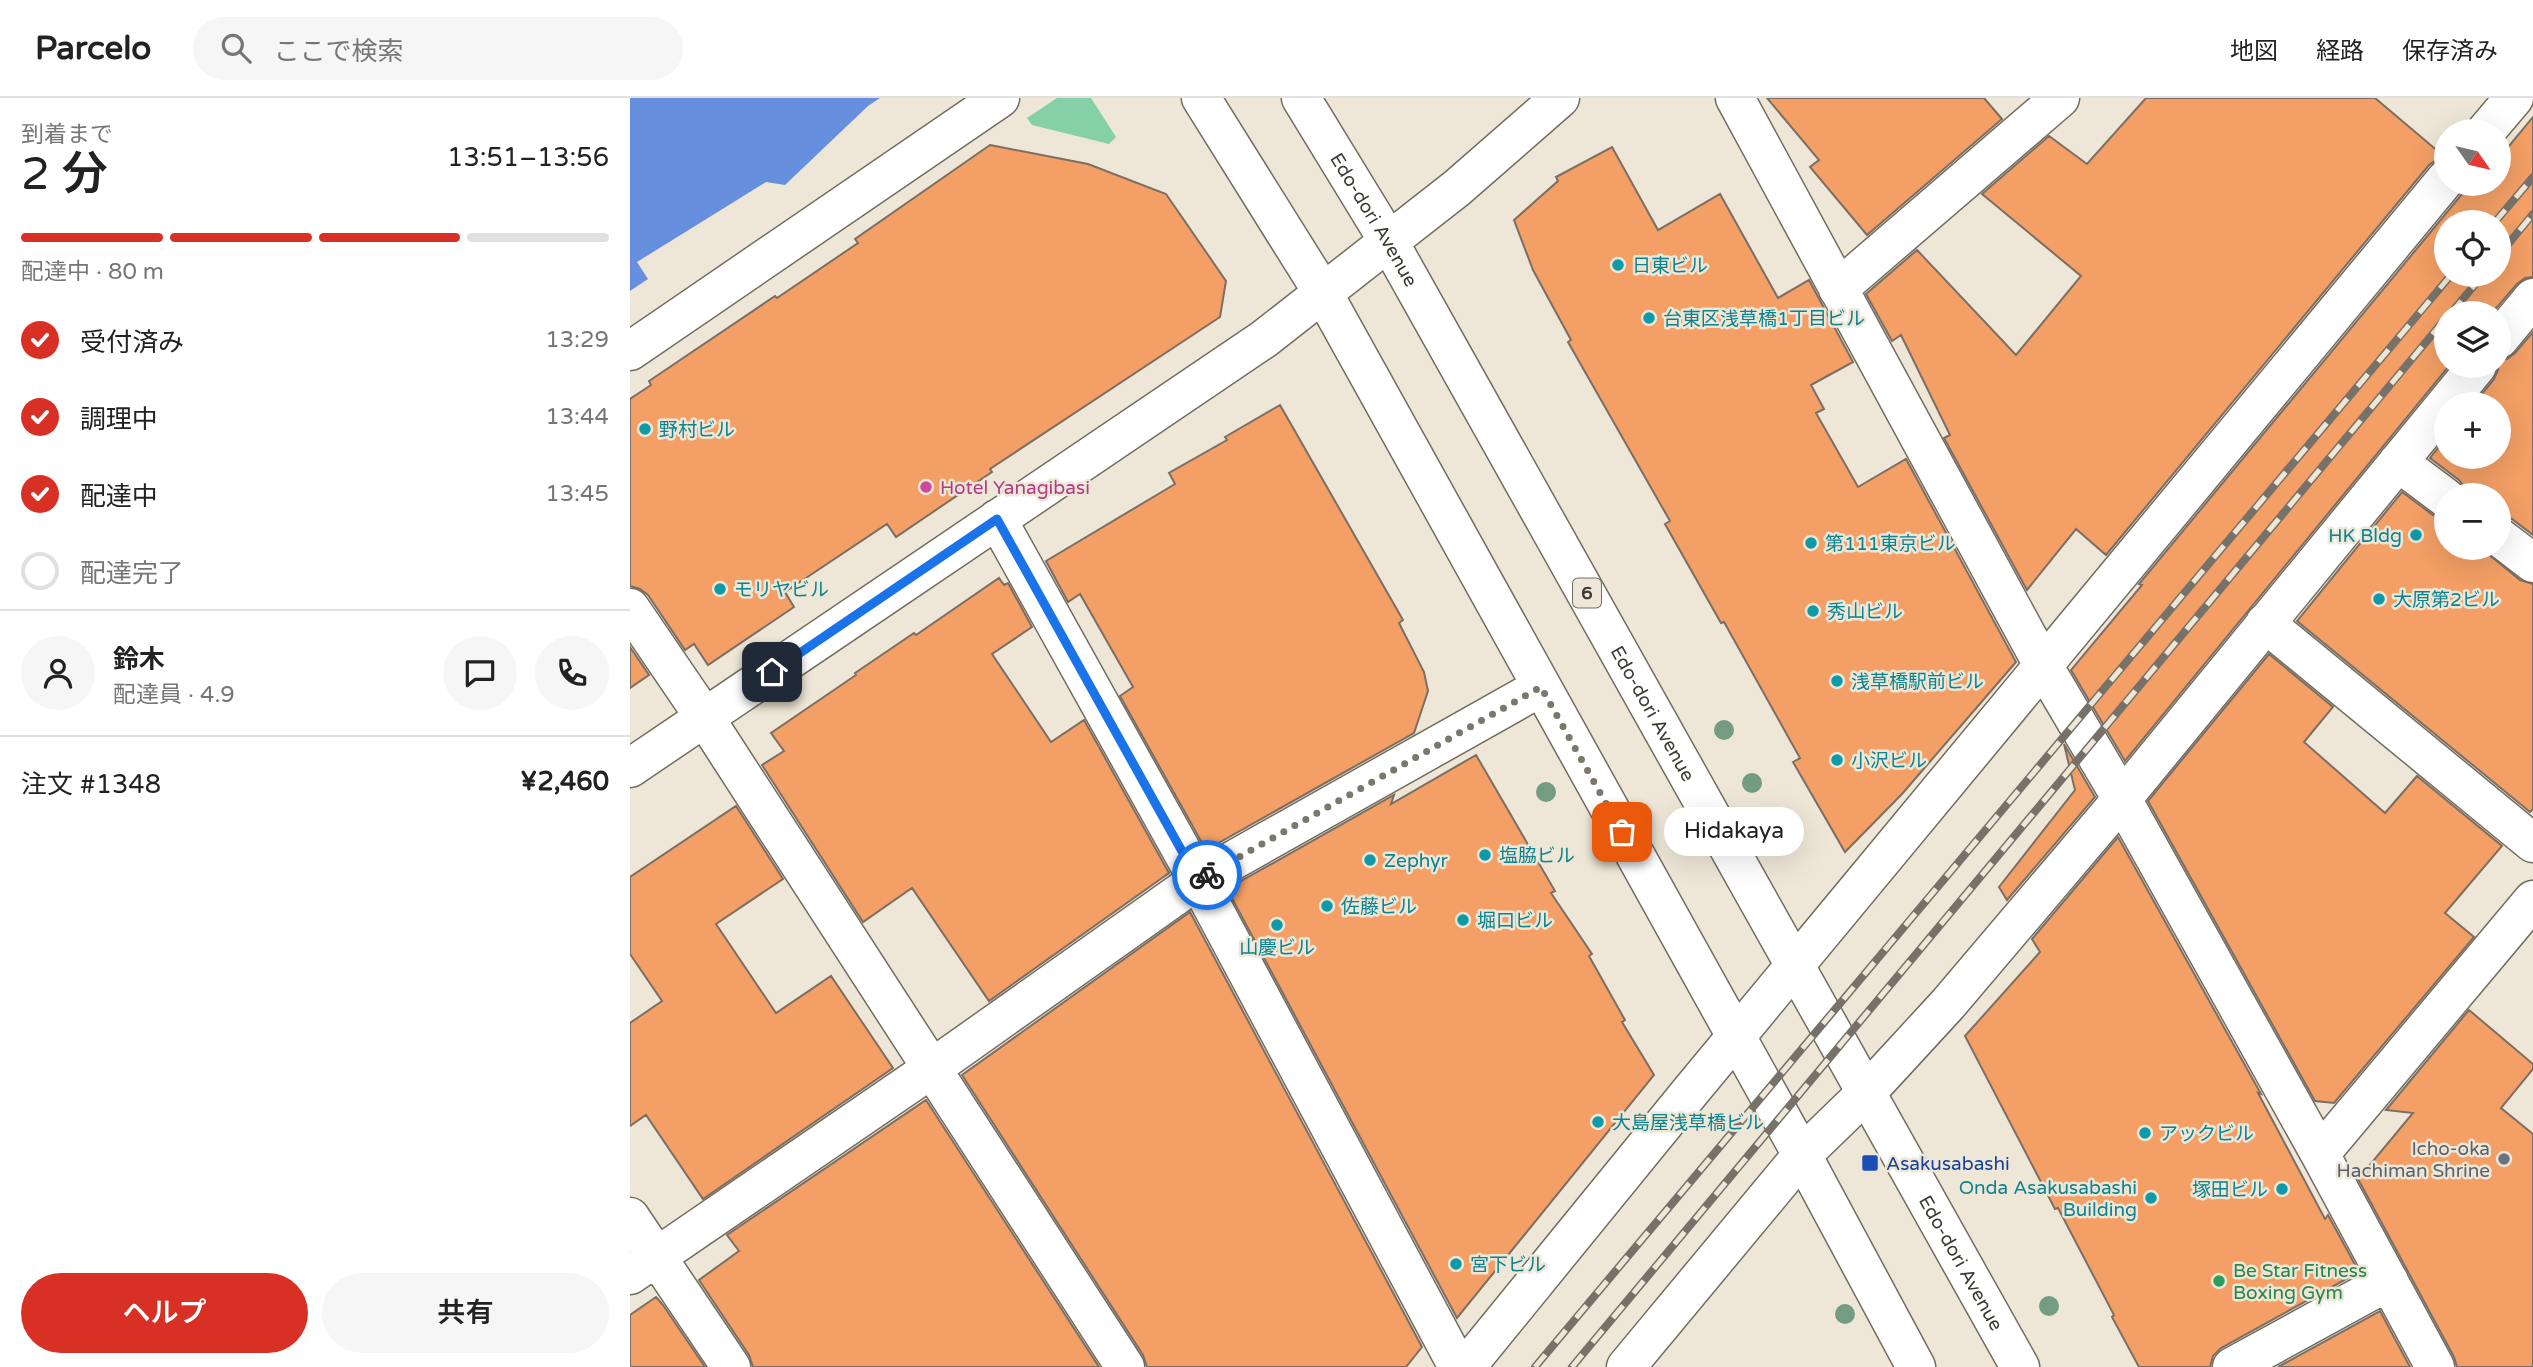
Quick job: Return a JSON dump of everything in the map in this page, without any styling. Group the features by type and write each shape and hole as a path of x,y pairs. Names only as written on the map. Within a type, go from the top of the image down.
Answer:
{"main road":[{"path":"630,351 1000,98"},
{"path":"1200,98 1323,293 1802,1156 1916,1367"},
{"name":"Edo-dori Avenue","path":"1301,98 1389,242 2020,1367"},
{"path":"630,768 1264,339 1457,188 1560,98"},
{"path":"1735,98 2044,667 2122,799 2435,1367"},
{"path":"2496,119 2514,98"},
{"path":"1838,289 2039,105"},
{"path":"1466,1367 2434,194"},
{"path":"2511,325 2533,298"},
{"path":"1626,1367 1802,1156 1867,1092 1948,1004 2122,799 2467,378"},
{"path":"2398,462 2434,489"},
{"path":"997,519 1198,880 1458,1367"},
{"path":"2511,546 2533,563"},
{"path":"630,608 705,718 1125,1367"},
{"path":"2265,623 2533,843"},
{"path":"643,1266 931,1069 1198,880 1541,687"},
{"path":"2319,1153 2533,900"},
{"path":"630,1217 643,1266 731,1367"},
{"path":"2232,1367 2389,1281"}],"green space":[{"path":"1057,98 1091,98 1116,137 1109,144 1032,125 1027,118"}],"water":[{"path":"630,98 880,98 868,106 785,185 766,182 637,262 648,279 630,291"}],"building":[{"path":"1767,98 1984,98 2002,119 1867,235 1810,167 1819,160"},
{"path":"2146,98 2375,98 2434,148 2434,162 2106,555 2076,529 2027,590 1944,438 1950,435 1901,335 1892,341 1866,294 1917,250 2016,355 2081,276 1982,194 2049,136 2087,164"},
{"path":"2533,117 2533,277 2525,278 2517,284 2502,301 2434,301 2434,378 2439,378 2125,761 2071,670 2434,228 2434,287 2511,287 2511,210 2449,210 2461,196 2511,196 2511,144"},
{"path":"990,145 1088,164 1166,194 1226,281 1220,317 990,469 992,472 896,537 887,524 785,592 794,607 708,665 694,644 685,650 648,595 630,586 630,399 651,385 649,381 858,243 855,239"},
{"path":"1612,147 1658,230 1720,194 1778,298 1809,280 1853,362 1811,385 1824,409 1816,413 1858,487 1906,459 2016,662 1902,794 1845,852 1793,762 1800,758 1724,622 1721,623 1665,524 1670,521 1568,342 1571,340 1533,270 1514,220 1558,181 1556,177"},
{"path":"2533,332 2533,535 2511,519 2511,483 2461,483 2444,469 2511,469 2511,392 2484,392 2494,378 2511,378 2511,356"},
{"path":"1280,405 1403,620 1399,623 1424,672 1428,691 1414,733 1206,850 1120,696 1133,687 1080,594 1068,602 1046,561 1175,484 1169,473 1227,440 1225,437"},
{"path":"2402,492 2434,515 2434,560 2496,560 2520,580 2533,584 2533,809 2530,812 2297,621"},
{"path":"999,578 1004,585 1008,583 1032,627 992,654 1051,742 1084,720 1169,873 989,1001 912,888 863,922 762,765 784,751 771,733 856,675 855,673"},
{"path":"630,647 649,675 630,688"},
{"path":"2269,654 2333,707 2304,742 2385,813 2417,776 2502,846 2445,913 2474,937 2334,1103 2315,1101 2148,801"},
{"path":"2064,744 2095,797 2007,900 1999,887 2075,790"},
{"path":"1476,755 1555,891 1551,893 1592,954 1589,956 1625,1020 1622,1022 1654,1075 1457,1318 1227,889 1394,795 1391,804"},
{"path":"736,806 783,879 716,924 776,1013 831,976 893,1068 703,1199 646,1115 630,1126 630,1023 662,1001 630,954 630,877"},
{"path":"2118,837 2261,1094 2258,1093 2325,1219 2328,1215 2359,1272 2221,1348 2213,1356 2210,1367 2139,1367 2058,1208 2055,1209 1965,1036 2040,952 2032,939"},
{"path":"1190,912 1422,1347 1406,1367 1147,1367 1143,1355 962,1075"},
{"path":"2469,1010 2533,1064 2533,1069 2501,1108 2533,1134 2533,1367 2457,1367 2358,1179 2413,1113 2386,1110"},
{"path":"926,1100 1099,1367 753,1367 749,1355 699,1280 739,1251 727,1235"},
{"path":"656,1297 705,1367 630,1367 630,1315"},
{"path":"2380,1311 2410,1367 2278,1367"}],"railway":[{"path":"2505,210 2533,177"},
{"path":"2511,241 2533,214"},
{"path":"1535,1367 2441,287"},
{"path":"2461,301 2473,287"},
{"path":"1572,1367 2434,332"}],"way so far":[{"path":"1207,875 1541,687 1622,832"}],"place":[{"name":"日東ビル","path":"1618,265"},
{"name":"台東区浅草橋1丁目ビル","path":"1649,318"},
{"name":"野村ビル","path":"645,429"},
{"name":"Hotel Yanagibasi","path":"926,487"},
{"name":"HK Bldg","path":"2416,535"},
{"name":"第111東京ビル","path":"1811,543"},
{"name":"モリヤビル","path":"720,589"},
{"name":"大原第2ビル","path":"2379,599"},
{"name":"秀山ビル","path":"1813,611"},
{"name":"浅草橋駅前ビル","path":"1837,681"},
{"name":"小沢ビル","path":"1837,760"},
{"name":"Hidakaya","path":"1622,832"},
{"name":"塩脇ビル","path":"1485,855"},
{"name":"Zephyr","path":"1370,860"},
{"name":"佐藤ビル","path":"1327,906"},
{"name":"堀口ビル","path":"1463,920"},
{"name":"山慶ビル","path":"1277,925"},
{"name":"大島屋浅草橋ビル","path":"1598,1122"},
{"name":"アックビル","path":"2145,1133"},
{"name":"Icho-oka Hachiman Shrine","path":"2504,1159"},
{"name":"Asakusabashi","path":"1870,1163"},
{"name":"塚田ビル","path":"2282,1189"},
{"name":"Onda Asakusabashi Building","path":"2151,1198"},
{"name":"宮下ビル","path":"1456,1264"},
{"name":"Be Star Fitness Boxing Gym","path":"2219,1281"}],"route":[{"path":"772,672 997,519 1198,880 1207,875"}]}
